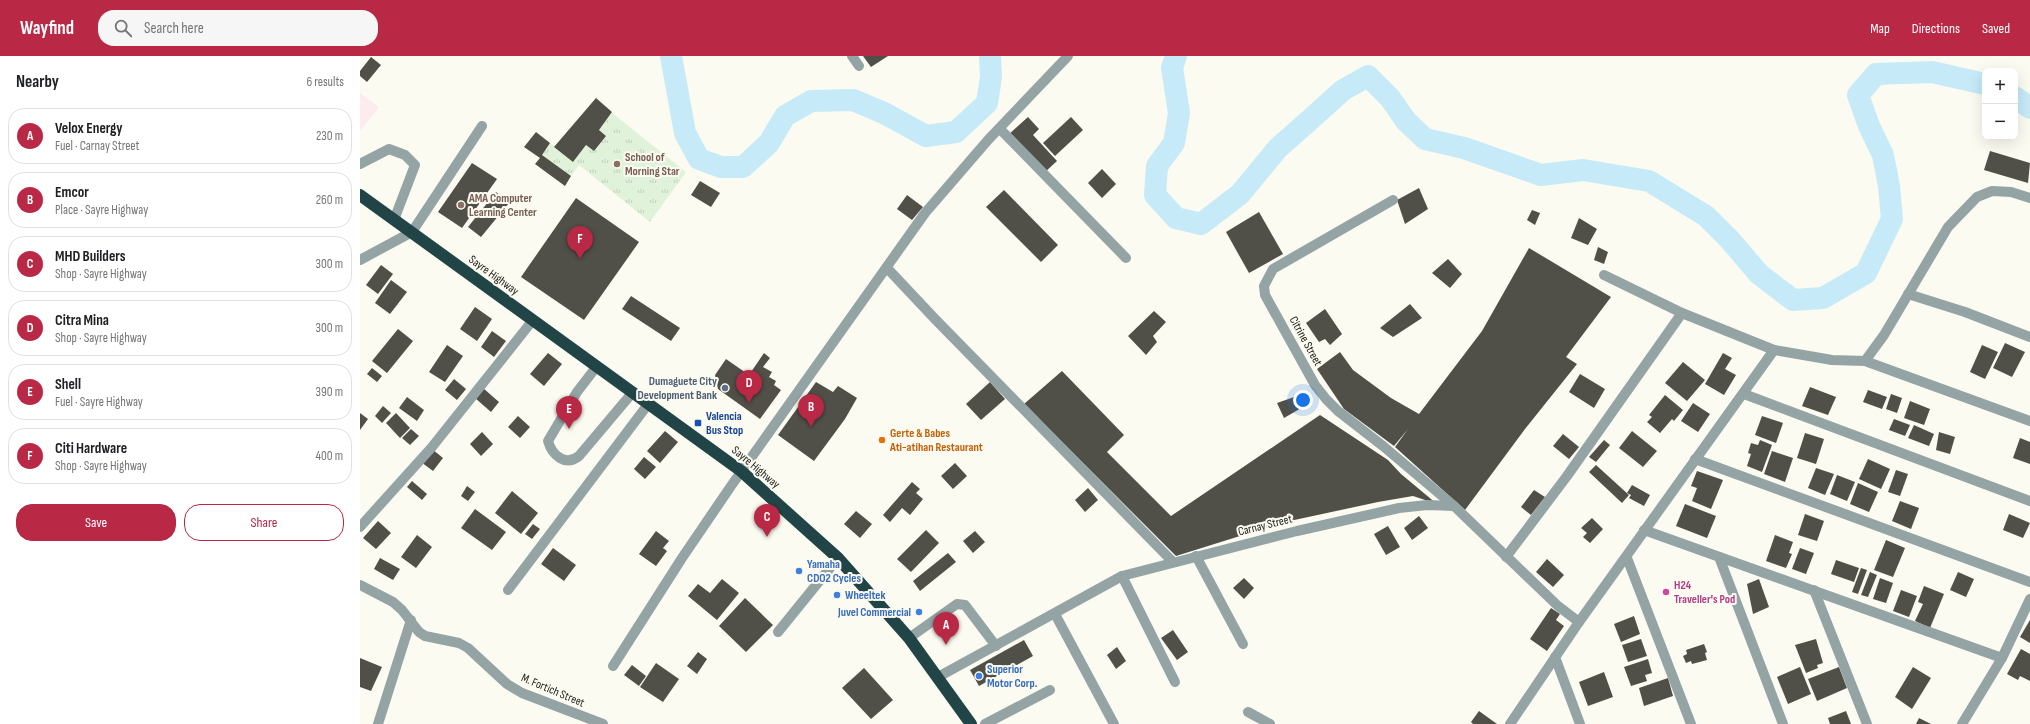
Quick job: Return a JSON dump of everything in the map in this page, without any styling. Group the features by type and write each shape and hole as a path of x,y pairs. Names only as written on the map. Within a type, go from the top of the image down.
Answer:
{"highway":[{"name":"Sayre Highway","path":"360,195 741,471 838,558 909,638 971,724"}],"street":[{"path":"852,56 859,66"},
{"path":"613,666 682,558 741,471 925,213 1068,56"},
{"path":"360,260 412,232 482,126"},
{"path":"1000,129 1126,258"},
{"path":"360,164 389,149 405,155 415,165 394,220"},
{"path":"1865,361 1908,294 1948,227 1977,197 1992,191 2011,192 2030,198"},
{"name":"Citrine Street","path":"1393,200 1273,269 1264,286 1265,295 1315,385 1326,399 1338,411 1383,446 1454,506"},
{"path":"887,268 1173,562"},
{"path":"1604,275 1682,313 1774,350 1832,360 1865,361 2030,421"},
{"path":"1908,294 1965,312 2030,337"},
{"path":"1506,557 1567,476 1682,313"},
{"path":"360,527 432,447 533,320"},
{"path":"1510,724 1579,622 1627,558 1644,530 1744,394 1774,350"},
{"path":"597,366 577,392 548,441 551,451 566,461 572,462 579,456 633,392"},
{"path":"1744,394 2030,501"},
{"path":"508,590 649,404"},
{"path":"1695,459 2030,582"},
{"name":"Carnay Street","path":"938,677 1122,576 1297,530 1399,508 1427,505 1454,506"},
{"path":"1454,506 1558,606 1579,622"},
{"path":"1644,530 2002,658"},
{"path":"1196,556 1243,644"},
{"path":"1719,557 1783,724"},
{"path":"778,632 838,558"},
{"path":"1627,558 1691,724"},
{"path":"1122,576 1175,682"},
{"name":"M. Fortich Street","path":"360,585 393,602 411,620 419,632 429,638 453,641 468,648 507,684 522,693 603,724"},
{"path":"1814,590 1867,724"},
{"path":"1962,724 2002,658 2030,599"},
{"path":"909,638 957,604 965,605 996,646"},
{"path":"1055,614 1114,724"},
{"path":"378,724 411,620"},
{"path":"1555,657 1580,724"},
{"path":"985,724 1050,690"},
{"path":"1248,712 1270,724"}],"shaded area":[{"path":"360,93 379,107 360,131"}],"green space":[{"path":"612,113 686,172 650,222 579,165 571,176 542,155 550,143 573,162 586,145 594,151 606,136 599,130"}],"building":[{"path":"863,56 888,56 871,67"},
{"path":"371,57 381,65 367,82 360,76 360,71"},
{"path":"596,98 612,112 599,130 606,136 594,151 586,145 573,162 554,147"},
{"path":"1028,117 1039,129 1033,135 1057,161 1044,173 1008,135"},
{"path":"1071,117 1083,130 1055,156 1043,143"},
{"path":"536,132 550,143 542,155 571,176 565,186 535,164 540,158 524,147"},
{"path":"1990,151 2030,163 2028,183 1984,170"},
{"path":"472,163 497,179 462,228 438,212"},
{"path":"1102,169 1116,184 1102,198 1088,183"},
{"path":"700,181 720,193 711,207 691,195"},
{"path":"1419,188 1428,209 1405,224 1397,200"},
{"path":"1004,190 1058,245 1041,262 986,207"},
{"path":"496,192 509,203 481,237 468,227"},
{"path":"907,195 923,207 912,220 897,209"},
{"path":"576,198 639,242 584,320 521,277"},
{"path":"1532,210 1540,213 1535,225 1527,220"},
{"path":"1259,212 1283,254 1249,273 1226,232"},
{"path":"1579,218 1597,229 1588,245 1571,238"},
{"path":"1598,247 1608,252 1604,264 1594,260"},
{"path":"1529,248 1611,297 1566,357 1577,364 1525,429 1465,510 1395,447 1408,429 1394,446 1344,409 1317,369 1340,352 1353,370 1391,398 1419,414 1482,331"},
{"path":"1448,259 1462,274 1450,288 1432,273"},
{"path":"381,265 393,274 378,294 366,285"},
{"path":"391,280 407,292 390,314 375,303"},
{"path":"631,296 680,328 671,341 622,309"},
{"path":"1410,304 1422,318 1393,337 1380,328"},
{"path":"475,307 492,319 477,341 460,329"},
{"path":"1325,309 1342,334 1330,345 1325,339 1319,342 1306,323"},
{"path":"1154,311 1166,322 1153,336 1157,342 1146,355 1128,336"},
{"path":"398,329 413,341 387,373 372,361"},
{"path":"492,331 506,341 494,357 481,347"},
{"path":"2005,343 2025,352 2012,377 1993,368"},
{"path":"447,345 463,356 445,382 429,372"},
{"path":"1982,345 1998,352 1985,379 1970,372"},
{"path":"548,353 562,364 544,386 530,374"},
{"path":"764,353 770,358 763,367 772,372 769,377 776,381 774,385 781,390 760,419 718,389 715,375 726,359 749,375"},
{"path":"1723,353 1732,358 1725,369 1736,375 1724,395 1705,384"},
{"path":"1683,362 1705,380 1687,401 1665,383"},
{"path":"372,368 382,376 377,382 367,374"},
{"path":"1062,371 1124,435 1107,452 1171,516 1320,415 1388,460 1401,474 1437,504 1413,496 1378,502 1285,522 1176,556 1024,404"},
{"path":"1580,374 1605,389 1594,408 1569,392"},
{"path":"454,379 466,389 457,400 445,390"},
{"path":"816,382 833,392 838,386 857,398 845,419 814,461 778,435"},
{"path":"990,382 1005,399 981,420 966,404"},
{"path":"1810,387 1836,397 1828,415 1802,406"},
{"path":"483,388 499,402 491,412 475,398"},
{"path":"1868,390 1887,397 1882,409 1863,402"},
{"path":"1891,394 1902,398 1897,413 1886,409"},
{"path":"1665,395 1683,410 1674,421 1672,419 1660,433 1647,422 1652,417 1649,415"},
{"path":"1297,396 1303,407 1284,418 1277,403"},
{"path":"407,397 424,410 417,421 399,408"},
{"path":"1910,401 1930,409 1924,425 1904,418"},
{"path":"1693,403 1710,414 1698,432 1681,421"},
{"path":"383,406 391,413 382,423 375,416"},
{"path":"360,413 368,419 360,430"},
{"path":"396,413 410,428 400,438 386,423"},
{"path":"518,416 530,427 520,438 508,427"},
{"path":"1762,416 1783,423 1776,443 1755,435"},
{"path":"1894,419 1910,425 1905,436 1889,430"},
{"path":"1914,425 1934,434 1929,446 1908,438"},
{"path":"411,429 419,436 410,445 402,438"},
{"path":"665,431 678,442 660,463 647,451"},
{"path":"1632,431 1657,451 1643,467 1619,448"},
{"path":"482,432 493,444 481,456 470,444"},
{"path":"1939,432 1955,437 1950,454 1936,450"},
{"path":"1805,433 1824,439 1816,464 1797,458"},
{"path":"1563,434 1579,447 1569,459 1553,446"},
{"path":"2020,438 2030,442 2030,464 2013,458"},
{"path":"1604,440 1610,445 1596,462 1589,457"},
{"path":"1760,440 1772,445 1762,472 1747,466 1751,454 1748,453 1751,443 1758,445"},
{"path":"432,449 443,458 433,471 421,462"},
{"path":"1772,451 1793,458 1785,482 1764,474"},
{"path":"644,457 656,467 645,479 634,469"},
{"path":"1868,459 1890,469 1881,489 1859,479"},
{"path":"955,463 967,476 953,489 941,476"},
{"path":"1596,465 1629,495 1622,503 1589,472"},
{"path":"1816,468 1834,474 1825,495 1808,488"},
{"path":"1896,470 1908,474 1900,496 1888,492"},
{"path":"1697,471 1723,480 1711,509 1692,501 1697,488 1691,486"},
{"path":"1837,475 1855,482 1847,501 1830,494"},
{"path":"412,481 427,494 422,500 407,487"},
{"path":"912,482 920,489 916,493 923,499 910,515 902,508 890,522 883,515"},
{"path":"1858,483 1878,492 1869,512 1850,504"},
{"path":"1632,485 1650,495 1644,506 1629,498 1631,495 1627,493"},
{"path":"467,486 475,492 468,501 461,496"},
{"path":"1088,488 1098,500 1085,512 1075,500"},
{"path":"1534,490 1545,497 1531,515 1521,507"},
{"path":"512,491 538,513 521,534 495,513"},
{"path":"1900,501 1919,508 1911,529 1892,521"},
{"path":"1685,504 1716,516 1707,538 1676,526"},
{"path":"475,509 506,532 492,550 461,528"},
{"path":"856,511 872,524 860,538 844,524"},
{"path":"1805,514 1824,521 1817,541 1798,535"},
{"path":"2009,514 2030,523 2023,538 2003,530"},
{"path":"1419,516 1428,528 1412,540 1404,528"},
{"path":"1592,518 1603,529 1590,543 1583,537 1587,533 1581,528"},
{"path":"378,521 391,533 376,549 363,538"},
{"path":"533,524 540,529 532,539 525,534"},
{"path":"1388,526 1400,547 1386,555 1374,534"},
{"path":"926,530 939,543 911,572 897,559"},
{"path":"656,531 669,541 663,548 667,551 656,566 639,554"},
{"path":"975,531 985,542 973,553 963,541"},
{"path":"417,535 432,547 416,568 401,557"},
{"path":"1775,535 1793,542 1789,553 1792,554 1786,568 1766,561"},
{"path":"1886,540 1905,548 1893,577 1874,570"},
{"path":"553,548 576,565 564,581 541,564"},
{"path":"1800,548 1814,553 1806,574 1792,569"},
{"path":"948,553 956,562 920,591 913,581"},
{"path":"380,558 400,569 393,580 374,569"},
{"path":"1547,559 1564,575 1553,587 1536,572"},
{"path":"1836,560 1859,568 1854,582 1831,574"},
{"path":"1861,568 1867,570 1858,594 1852,592"},
{"path":"1870,572 1877,575 1868,597 1861,595"},
{"path":"1958,572 1974,579 1966,597 1950,590"},
{"path":"1244,578 1254,588 1244,599 1233,588"},
{"path":"1880,578 1893,583 1886,603 1873,599"},
{"path":"722,579 739,593 717,620 688,596 698,584 710,593"},
{"path":"1759,579 1769,607 1753,614 1747,584"},
{"path":"1924,586 1944,594 1930,628 1915,621 1923,604 1918,602"},
{"path":"1901,590 1917,596 1909,617 1893,611"},
{"path":"745,598 773,625 746,652 719,626"},
{"path":"1551,608 1560,614 1556,620 1564,626 1547,651 1530,639"},
{"path":"1634,616 1640,634 1621,642 1614,624"},
{"path":"2030,620 2030,643 2020,637"},
{"path":"1173,630 1188,652 1177,660 1161,638"},
{"path":"1641,639 1647,656 1628,662 1622,645"},
{"path":"1816,639 1823,663 1817,665 1818,668 1806,673 1795,645"},
{"path":"1024,640 1033,656 979,686 970,670"},
{"path":"1704,644 1707,652 1705,653 1707,660 1692,664 1691,661 1686,663 1683,656 1687,654 1686,650"},
{"path":"1117,647 1126,661 1116,669 1107,655"},
{"path":"2021,649 2030,654 2030,681 2020,676 2018,680 2007,674"},
{"path":"698,652 707,659 697,674 687,666"},
{"path":"360,658 382,667 371,691 360,687"},
{"path":"1648,659 1652,673 1645,675 1647,681 1631,686 1624,667"},
{"path":"656,663 679,679 663,702 640,687"},
{"path":"632,665 646,676 639,686 624,675"},
{"path":"1800,667 1811,694 1788,704 1777,677"},
{"path":"1839,667 1847,688 1817,701 1808,679"},
{"path":"1913,667 1931,678 1912,709 1895,697"},
{"path":"864,668 893,700 871,719 842,688"},
{"path":"1604,672 1613,697 1588,706 1579,682"},
{"path":"1668,678 1673,696 1644,706 1639,688"},
{"path":"1479,711 1497,724 1473,724 1471,722"},
{"path":"1846,711 1851,724 1830,724 1828,718"},
{"path":"1919,718 1931,724 1916,724"}],"waterway":[{"path":"671,56 685,133 699,159 721,167 743,167 769,143 785,116 811,101 853,100 884,113 926,136 956,132 987,103 991,77 990,56"},
{"path":"1176,56 1172,68 1179,113 1174,143 1157,166 1155,195 1176,218 1201,224 1240,194 1278,148 1343,90 1368,76 1390,98 1406,121 1425,139 1464,148 1541,175 1583,170 1649,181 1706,216 1730,240 1759,274 1793,300 1823,298 1866,273 1892,219 1889,186 1883,155 1869,126 1858,95 1876,74 1932,72 1982,83"},
{"path":"2018,99 2030,108"}],"place":[{"name":"School of Morning Star","path":"617,164"},
{"name":"AMA Computer Learning Center","path":"461,205"},
{"name":"Citi Hardware","path":"580,259"},
{"name":"Dumaguete City Development Bank","path":"725,388"},
{"name":"Citra Mina","path":"749,403"},
{"name":"Valencia Bus Stop","path":"698,423"},
{"name":"Emcor","path":"811,427"},
{"name":"Shell","path":"569,429"},
{"name":"Gerte & Babes Ati-atihan Restaurant","path":"882,440"},
{"name":"MHD Builders","path":"767,537"},
{"name":"Yamaha CDO2 Cycles","path":"799,571"},
{"name":"H24 Traveller's Pod","path":"1666,592"},
{"name":"Wheeltek","path":"837,595"},
{"name":"Juvel Commercial","path":"919,612"},
{"name":"Velox Energy","path":"946,645"},
{"name":"Superior Motor Corp.","path":"979,676"}]}
